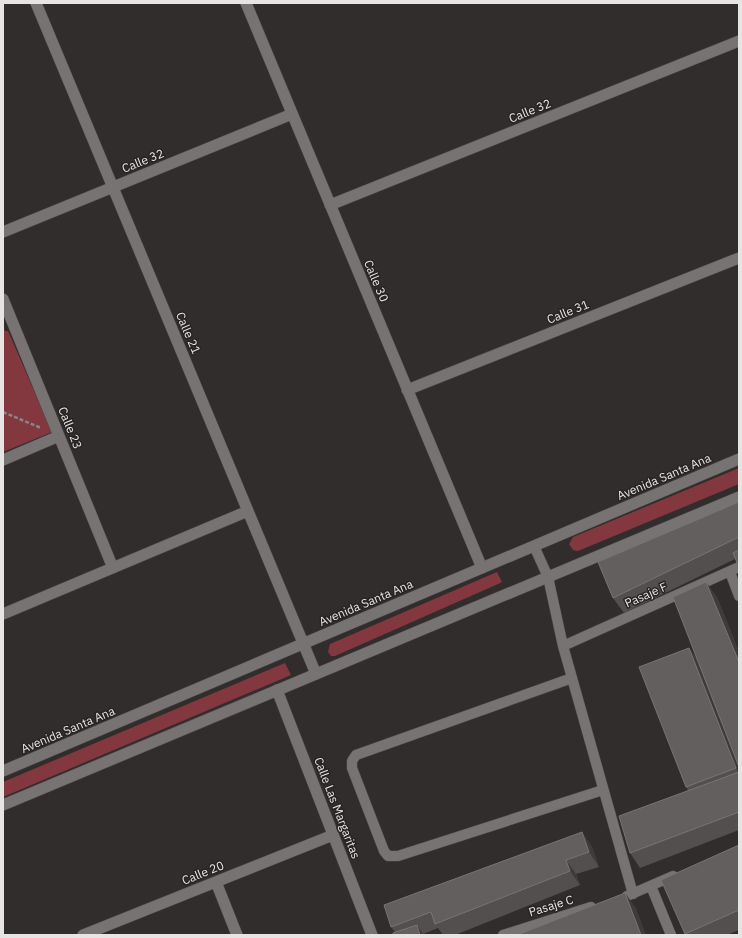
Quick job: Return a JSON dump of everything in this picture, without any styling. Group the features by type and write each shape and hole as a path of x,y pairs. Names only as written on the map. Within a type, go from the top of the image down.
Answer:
{"street":[{"name":"Calle 21","path":"36,3 316,674"},
{"name":"Calle 30","path":"250,4 292,114 482,568"},
{"name":"Calle 32","path":"330,205 739,41"},
{"name":"Calle 32","path":"3,232 292,114"},
{"name":"Calle 31","path":"407,390 739,258"},
{"name":"Calle 23","path":"3,299 113,568"},
{"path":"3,460 59,436"},
{"name":"Avenida Santa Ana","path":"3,771 739,459"},
{"path":"3,805 739,497"},
{"path":"3,614 248,511"},
{"name":"Calle Las Margaritas","path":"277,690 372,935"},
{"name":"Calle 20","path":"83,935 334,835"},
{"path":"216,882 237,935"}],"lane":[{"path":"534,546 548,577 563,646 633,894"},
{"path":"734,570 739,596"},
{"name":"Pasaje F","path":"563,646 734,570"},
{"path":"572,678 356,755 352,760 352,768 384,851 388,856 398,856 604,790"},
{"path":"618,899 680,873"},
{"path":"651,886 671,935"},
{"name":"Pasaje C","path":"503,935 602,904"}],"path":[{"path":"3,412 47,430"}],"shaded area":[{"path":"3,325 5,331 8,331 52,432 3,452"},
{"path":"739,468 739,484 578,551 573,550 569,544 573,537"},
{"path":"497,572 502,582 498,584 335,656 331,656 328,652 330,644"},
{"path":"285,663 291,675 3,797 3,782"}],"building":[{"path":"739,502 739,537 613,598 598,562"},
{"path":"739,550 739,567 733,553"},
{"path":"706,582 739,662 739,767 673,597"},
{"path":"689,648 736,768 686,787 639,667"},
{"path":"739,772 739,812 630,853 619,816"},
{"path":"582,832 589,852 566,860 570,871 435,924 431,912 391,927 384,905"},
{"path":"739,845 739,910 685,934 661,880"},
{"path":"625,893 641,935 517,935"},
{"path":"417,925 420,935 393,935 393,933"}]}
